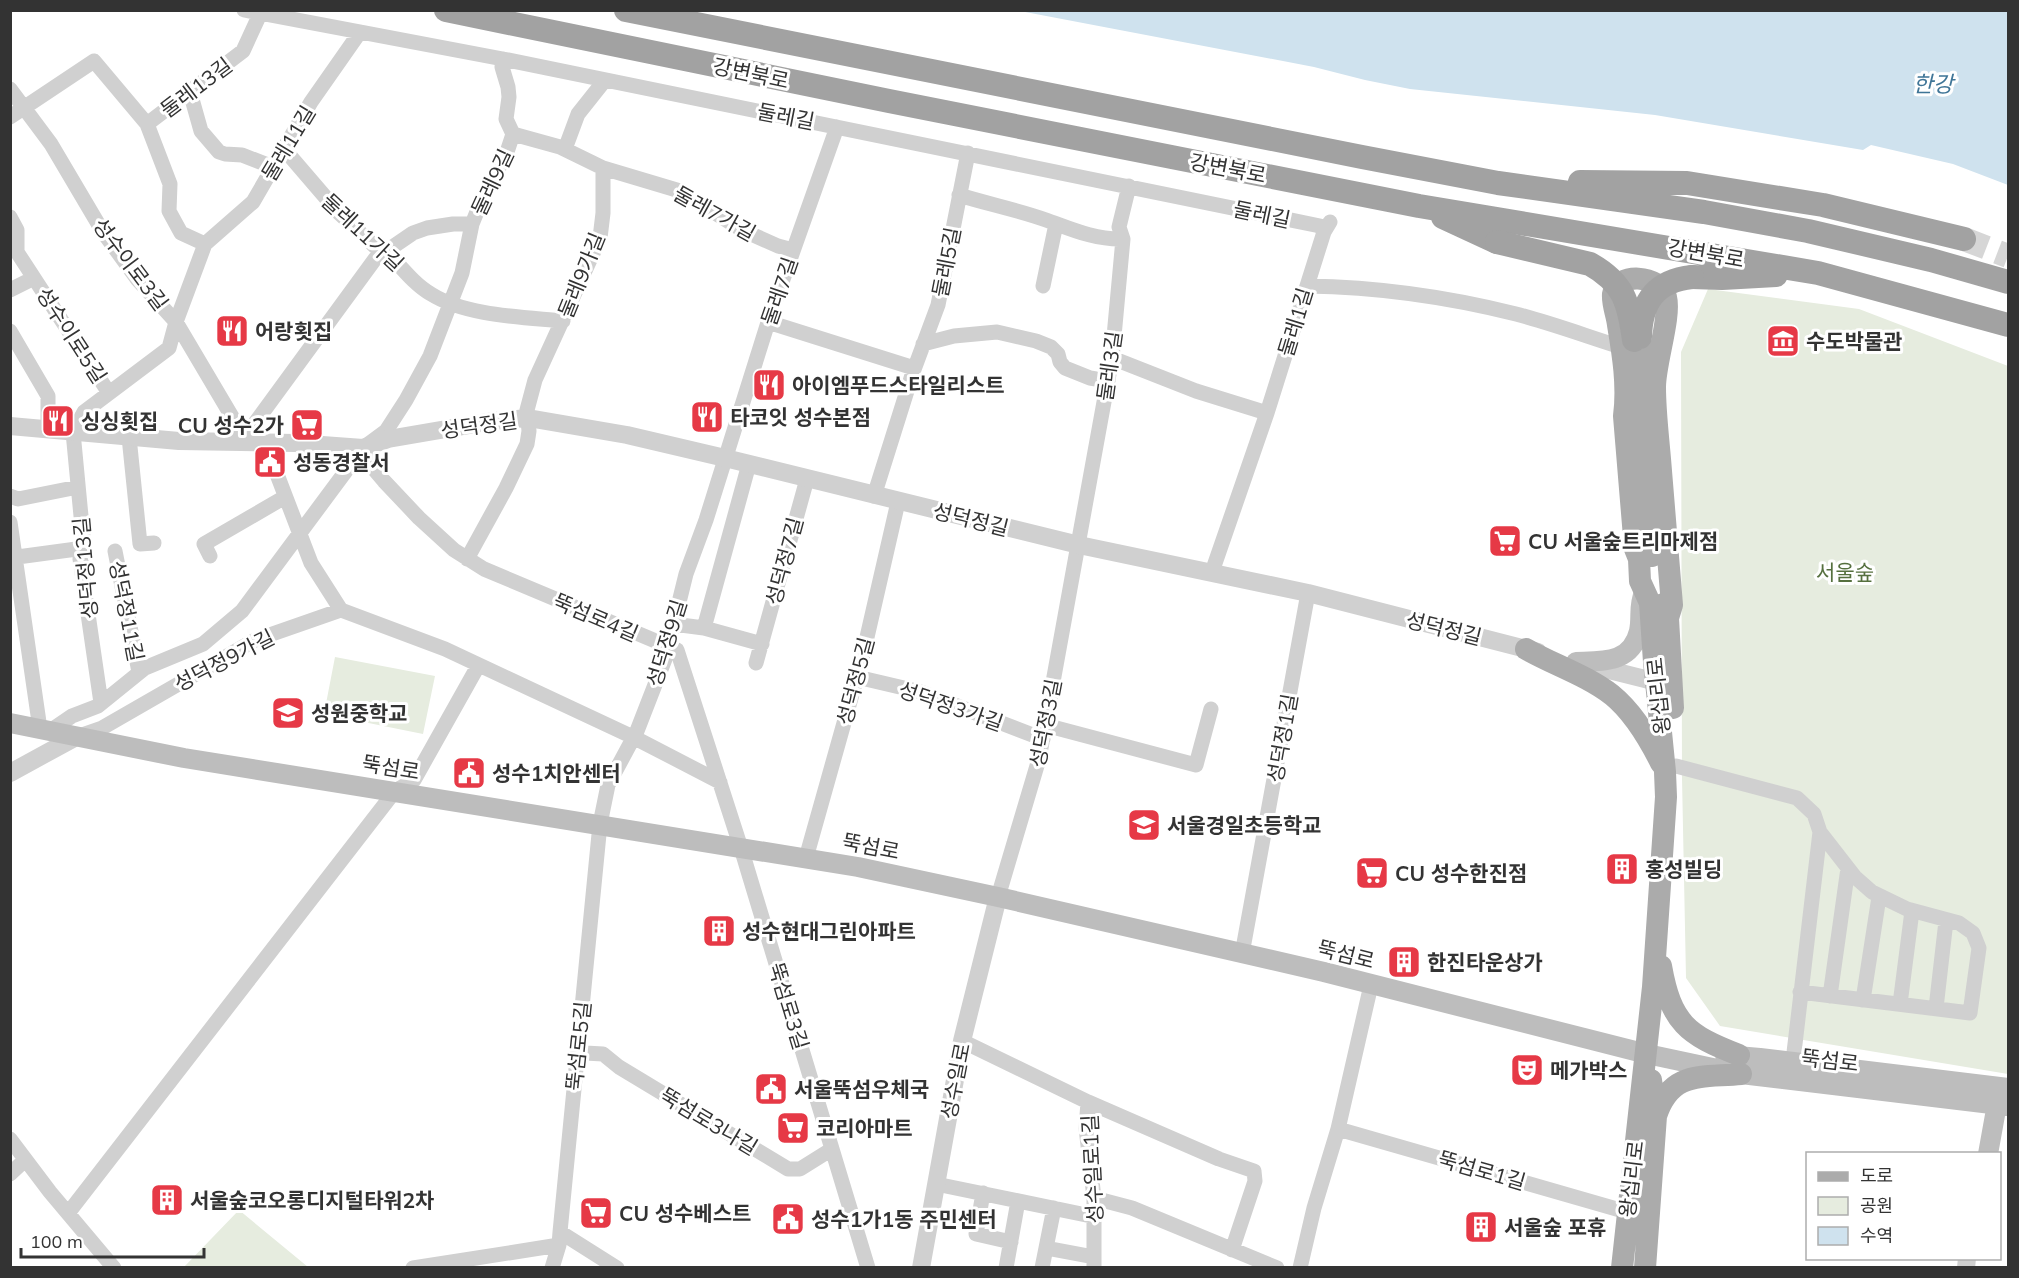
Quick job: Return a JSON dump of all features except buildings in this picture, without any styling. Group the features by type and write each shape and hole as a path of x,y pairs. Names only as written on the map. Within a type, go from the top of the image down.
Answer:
{"highway":[{"name":"강변북로","path":"446,10 1419,206 1818,273 2008,325"},
{"name":"강변북로","path":"626,10 1488,181 1778,225 1931,260 2008,282"},
{"path":"1488,181 1687,183 1823,205 1965,239"},
{"path":"1419,206 1497,242 1590,264 1603,271 1621,290 1629,306 1632,342"},
{"path":"1632,342 1646,305 1655,291 1671,281 1692,277 1722,278 1818,273"}],"main road":[{"path":"1576,662 1609,661 1622,656 1635,641 1639,631 1640,603 1645,591 1640,581 1639,559 1635,549 1624,416 1632,342 1613,302 1616,286 1624,281 1635,279 1656,283 1663,290 1667,306 1655,390 1672,605 1668,618"},
{"name":"왕십리로","path":"1632,342 1656,557 1663,604 1668,618 1664,684"},
{"name":"왕십리로","path":"1622,1268 1647,1054 1673,888 1670,769 1664,684 1650,603 1645,591 1653,573 1656,557"},
{"path":"1526,649 1583,677 1613,696 1633,717 1656,754 1670,769"},
{"name":"뚝섬로","path":"10,723 184,758 858,867 1242,954 1647,1054 1740,1065 2003,1105"},
{"name":"왕십리로","path":"1645,1268 1656,1116 1647,1054 1670,769"},
{"path":"1660,965 1664,987 1684,1026 1740,1065"},
{"name":"뚝섬로","path":"1740,1065 1793,1061 2008,1088"},
{"path":"1656,1116 1668,1094 1682,1081 1740,1065"},
{"path":"1989,1152 2003,1105"}],"street":[{"name":"둘레길","path":"244,10 503,59 1327,227"},
{"name":"둘레13길","path":"10,117 94,61 147,124 243,51 260,14"},
{"name":"둘레11길","path":"73,432 84,412 169,348 176,322 205,244 253,202 311,102 360,32"},
{"name":"둘레9길","path":"363,448 386,431 430,356 462,273 472,224 483,197 506,155 513,134 506,119 508,87 502,68 503,59"},
{"path":"565,149 578,114 605,80"},
{"name":"성수이로3길","path":"10,89 51,144 103,232 138,280 176,322 252,441"},
{"path":"190,92 201,130 219,152 242,155 273,167"},
{"path":"147,124 170,184 169,211 181,233 205,244"},
{"name":"둘레7길","path":"725,458 768,322 837,127"},
{"path":"513,134 565,149 603,168"},
{"name":"둘레11가길","path":"284,149 339,213 382,253 390,255 429,293 451,305"},
{"name":"둘레5길","path":"874,496 923,344 938,305 968,153"},
{"name":"둘레7가길","path":"603,168 680,191 742,230 793,250"},
{"name":"둘레9가길","path":"467,559 527,444 529,399 602,231 603,168"},
{"name":"둘레3길","path":"1079,545 1112,358 1123,239 1119,227 1129,186"},
{"path":"959,195 1077,232 1123,239"},
{"name":"성수이로5길","path":"10,217 17,230 17,252 109,393"},
{"path":"472,224 427,228 413,233 382,253 358,279 252,441 285,497 311,563 341,610 445,649 633,737 720,782"},
{"path":"1043,286 1056,224"},
{"name":"둘레1길","path":"1212,572 1267,413 1327,227"},
{"name":"성수이로5길","path":"10,290 34,278"},
{"path":"1307,286 1394,291 1472,304 1632,342"},
{"path":"451,305 519,317 563,321"},
{"path":"768,322 915,368"},
{"path":"10,331 48,396 48,430"},
{"path":"923,344 954,336 997,332 1036,340 1052,347 1065,368 1090,378 1108,381"},
{"path":"1112,358 1196,391 1267,413"},
{"name":"성덕정길","path":"10,426 179,441 252,441 363,448 388,439 493,421 528,418 627,435 1079,545 1308,593 1664,684"},
{"name":"성덕정13길","path":"73,432 85,558 80,559 101,703"},
{"path":"129,437 140,543 154,543"},
{"name":"성덕정11길","path":"45,730 101,703 145,668 203,644 242,611 363,448"},
{"name":"뚝섬로4길","path":"363,448 367,461 384,481 419,518 467,559 484,569 668,647"},
{"name":"성덕정9길","path":"600,824 608,785 633,737 665,659 686,574 725,458"},
{"path":"704,628 749,464"},
{"name":"성덕정7길","path":"756,663 807,479"},
{"path":"10,496 18,499 78,487"},
{"path":"210,556 204,544 285,497"},
{"name":"성덕정5길","path":"806,858 857,677 898,502"},
{"path":"10,522 13,558 45,730"},
{"name":"성덕정3길","path":"998,897 1040,759 1079,545"},
{"path":"13,558 84,549"},
{"name":"성덕정11길","path":"115,550 139,672"},
{"name":"성덕정1길","path":"1242,954 1308,593"},
{"name":"성덕정9가길","path":"76,737 102,728 255,640 341,610"},
{"path":"673,624 704,628 762,644"},
{"path":"668,647 677,650 741,848"},
{"path":"69,1212 395,791 414,780 478,666"},
{"name":"성덕정3가길","path":"857,677 921,692 1044,732"},
{"path":"1044,732 1196,765 1211,709"},
{"path":"10,773 76,737"},
{"path":"1670,769 1797,798 1814,814 1820,832 1855,877 1872,892 1912,911 1959,923 1973,933 1979,948 1970,1013 1800,992"},
{"name":"뚝섬로5길","path":"552,1268 560,1238 600,824"},
{"path":"1793,1061 1820,832"},
{"name":"뚝섬로3길","path":"741,848 868,1268"},
{"path":"1830,996 1848,868"},
{"name":"성수일로","path":"921,1268 962,1041 998,897"},
{"path":"1863,1000 1879,897"},
{"path":"1900,1004 1912,911"},
{"path":"1936,1008 1946,921"},
{"path":"1300,1268 1314,1208 1338,1129 1371,985"},
{"name":"성수일로1길","path":"962,1041 1088,1102 1086,1128 1096,1217 1094,1262"},
{"name":"뚝섬로3나길","path":"585,1053 603,1054 619,1067 788,1169 800,1169 832,1149"},
{"path":"1088,1102 1219,1159 1254,1171 1255,1181 1232,1250"},
{"name":"뚝섬로1길","path":"1338,1129 1627,1212"},
{"path":"10,1139 114,1268"},
{"path":"10,1174 25,1160"},
{"path":"936,1184 1096,1217"},
{"path":"983,1194 976,1234 1011,1242"},
{"path":"1094,1198 1132,1208 1277,1268"},
{"path":"1006,1268 1018,1201"},
{"path":"1042,1268 1054,1208"},
{"path":"413,1268 560,1238 617,1268"},
{"path":"1046,1248 1094,1262"}],"green space":[{"name":"서울숲","path":"1708,289 1859,309 2008,366 2008,1074 1720,1026 1686,978 1682,778 1681,352"},
{"path":"335,657 435,676 423,734 324,714"},
{"path":"239,1210 308,1267 184,1267"}],"water":[{"name":"한강","path":"1020,11 2008,11 2008,185 1953,164 1871,145 1863,150 1655,115 1410,89 1314,67"}],"tunnel":[{"path":"1964,239 2008,256"}],"place":[{"name":"어랑횟집","path":"232,331"},
{"name":"수도박물관","path":"1783,341"},
{"name":"아이엠푸드스타일리스트","path":"769,385"},
{"name":"타코잇 성수본점","path":"707,417"},
{"name":"싱싱횟집","path":"58,421"},
{"name":"CU 성수2가","path":"307,425"},
{"name":"성동경찰서","path":"270,462"},
{"name":"CU 서울숲트리마제점","path":"1505,541"},
{"name":"성원중학교","path":"288,713"},
{"name":"성수1치안센터","path":"469,773"},
{"name":"서울경일초등학교","path":"1144,825"},
{"name":"홍성빌딩","path":"1622,869"},
{"name":"CU 성수한진점","path":"1372,873"},
{"name":"성수현대그린아파트","path":"719,931"},
{"name":"한진타운상가","path":"1404,962"},
{"name":"메가박스","path":"1527,1070"},
{"name":"서울뚝섬우체국","path":"771,1089"},
{"name":"코리아마트","path":"793,1128"},
{"name":"서울숲코오롱디지털타워2차","path":"167,1200"},
{"name":"CU 성수베스트","path":"596,1213"},
{"name":"성수1가1동 주민센터","path":"788,1219"},
{"name":"서울숲 포휴","path":"1481,1227"}]}
